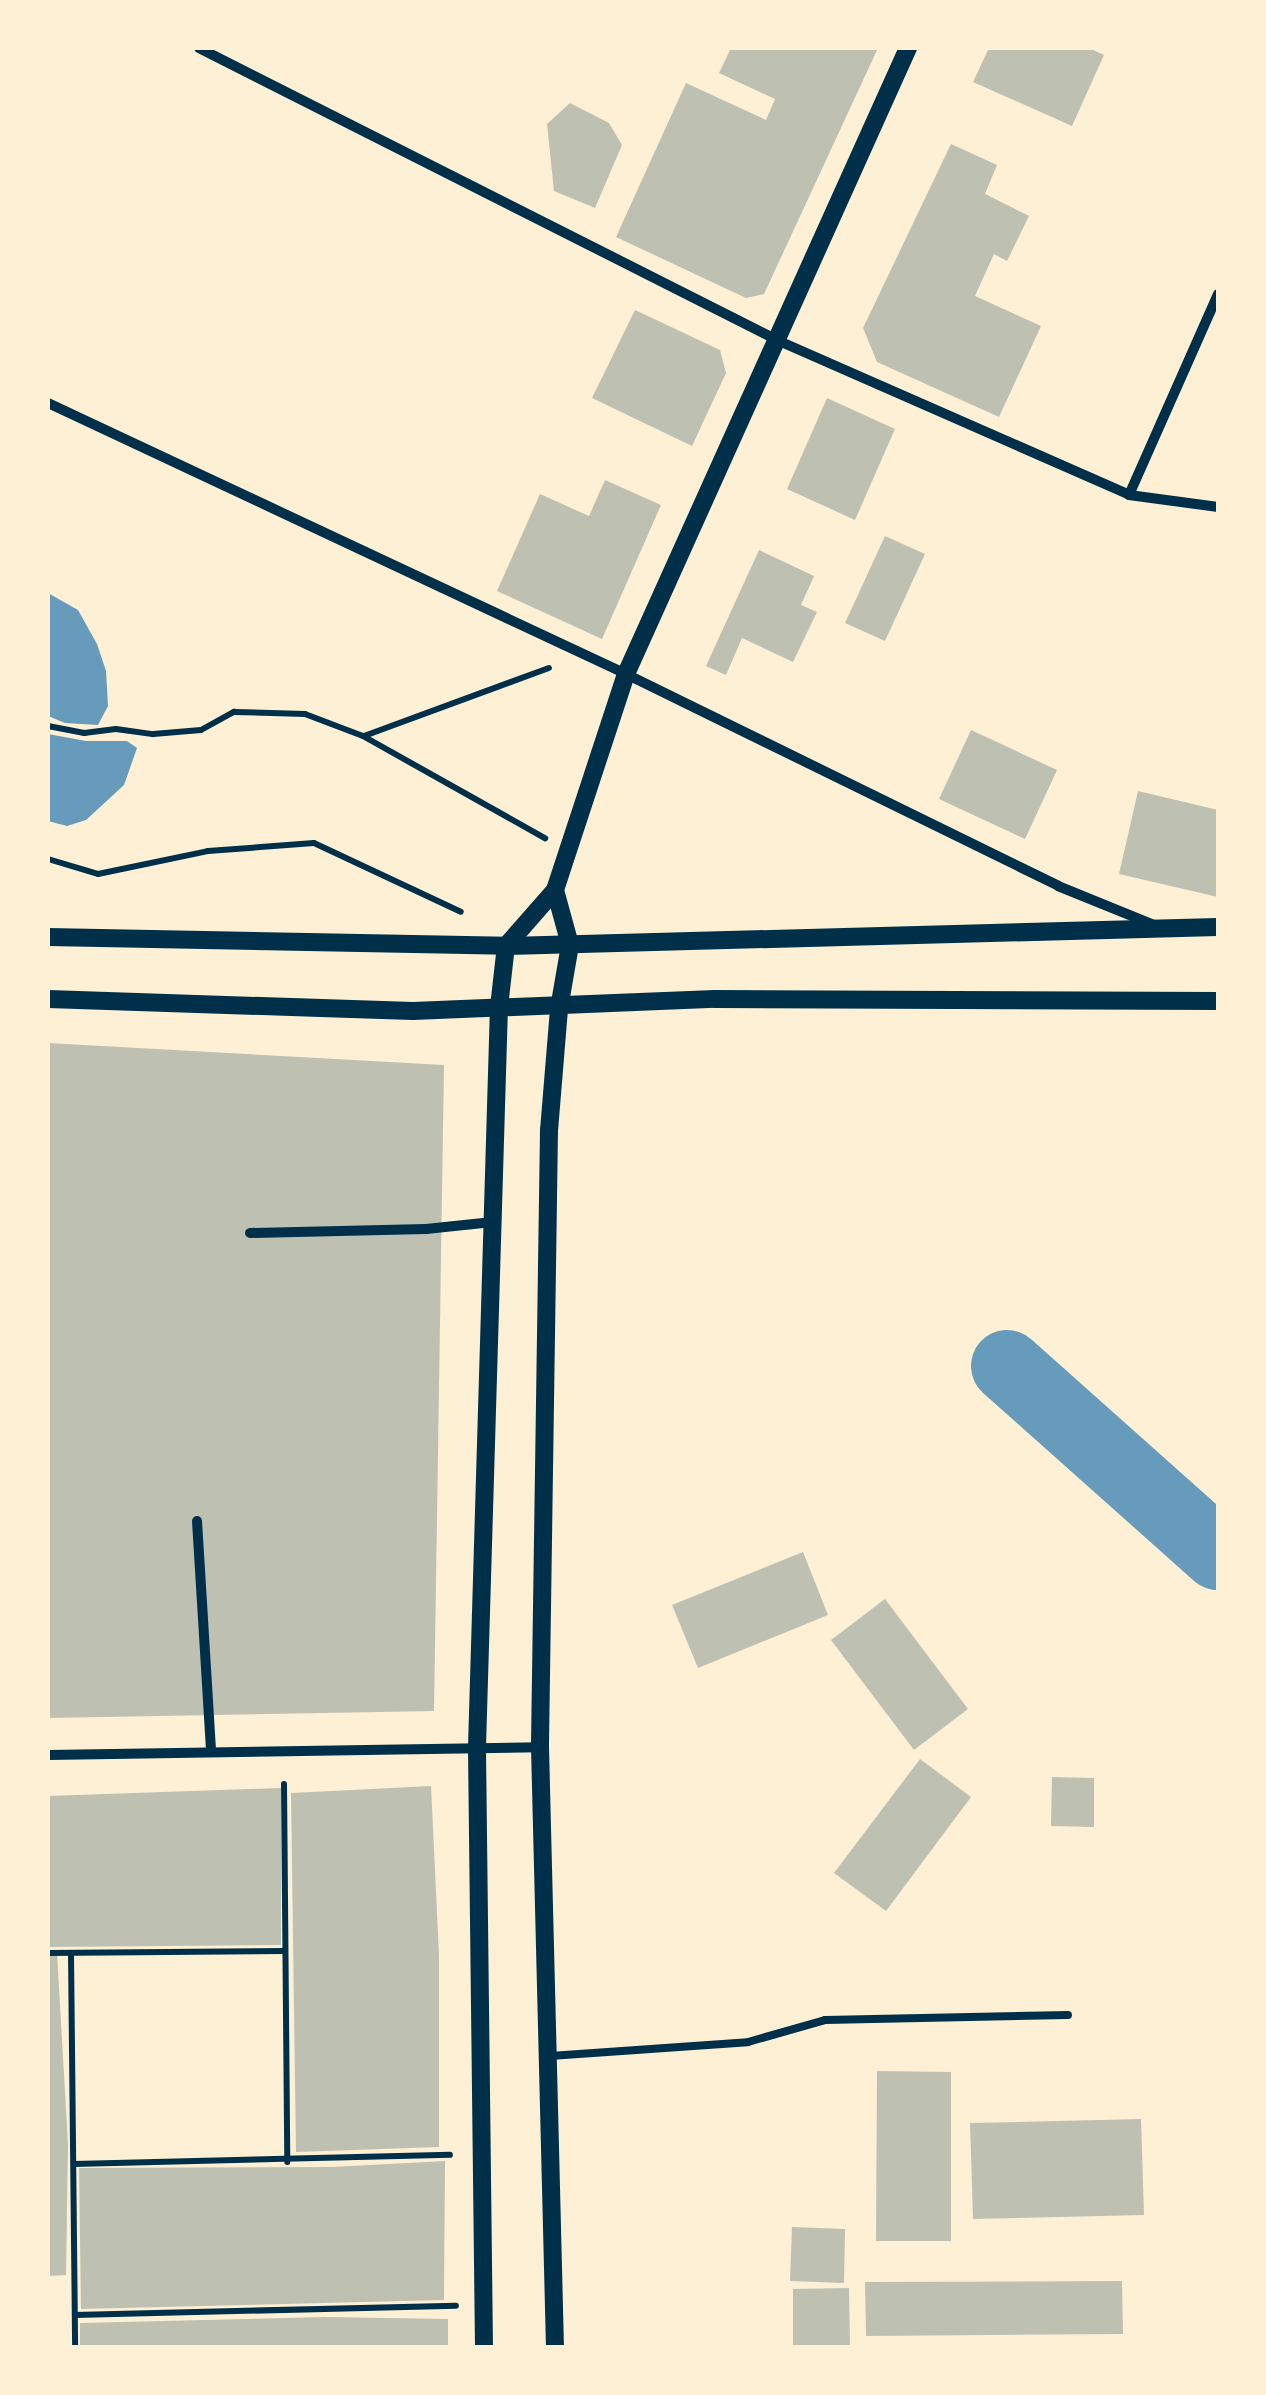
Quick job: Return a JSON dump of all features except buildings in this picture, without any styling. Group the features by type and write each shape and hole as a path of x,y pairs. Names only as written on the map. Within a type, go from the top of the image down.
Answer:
{"street":[{"path":"199,48 778,341 1129,495 1218,507"},
{"path":"484,2348 477,1747 500,1007 506,946 555,890 626,674 908,48"},
{"path":"1129,495 1218,294"},
{"path":"48,403 626,674 1058,886 1161,928"},
{"path":"555,890 570,945 559,1009 549,1130 540,1747 555,2348"},
{"path":"48,937 506,946 1218,927"},
{"path":"48,998 413,1011 559,1009 716,999 1218,1002"},
{"path":"250,1233 450,1228 496,1222"},
{"path":"197,1521 211,1752"},
{"path":"48,1755 540,1747"}],"lane":[{"path":"550,2056 748,2042 825,2020 1068,2015"}],"path":[{"path":"363,736 584,655"},
{"path":"48,726 84,732 116,729 153,734 201,730 234,712 305,714 363,736 568,851"},
{"path":"48,859 98,874 208,852 314,843 461,912"},
{"path":"284,1784 287,2162"},
{"path":"48,1953 284,1951"},
{"path":"71,1952 75,2348"},
{"path":"74,2164 287,2162 450,2155"},
{"path":"74,2314 456,2306"}],"water":[{"path":"48,593 78,610 97,644 106,671 108,706 98,725 65,723 48,716"},
{"path":"48,734 86,741 127,741 137,748 124,785 86,820 67,826 48,821"}],"waterway":[{"path":"1007,1366 1218,1554"}]}
